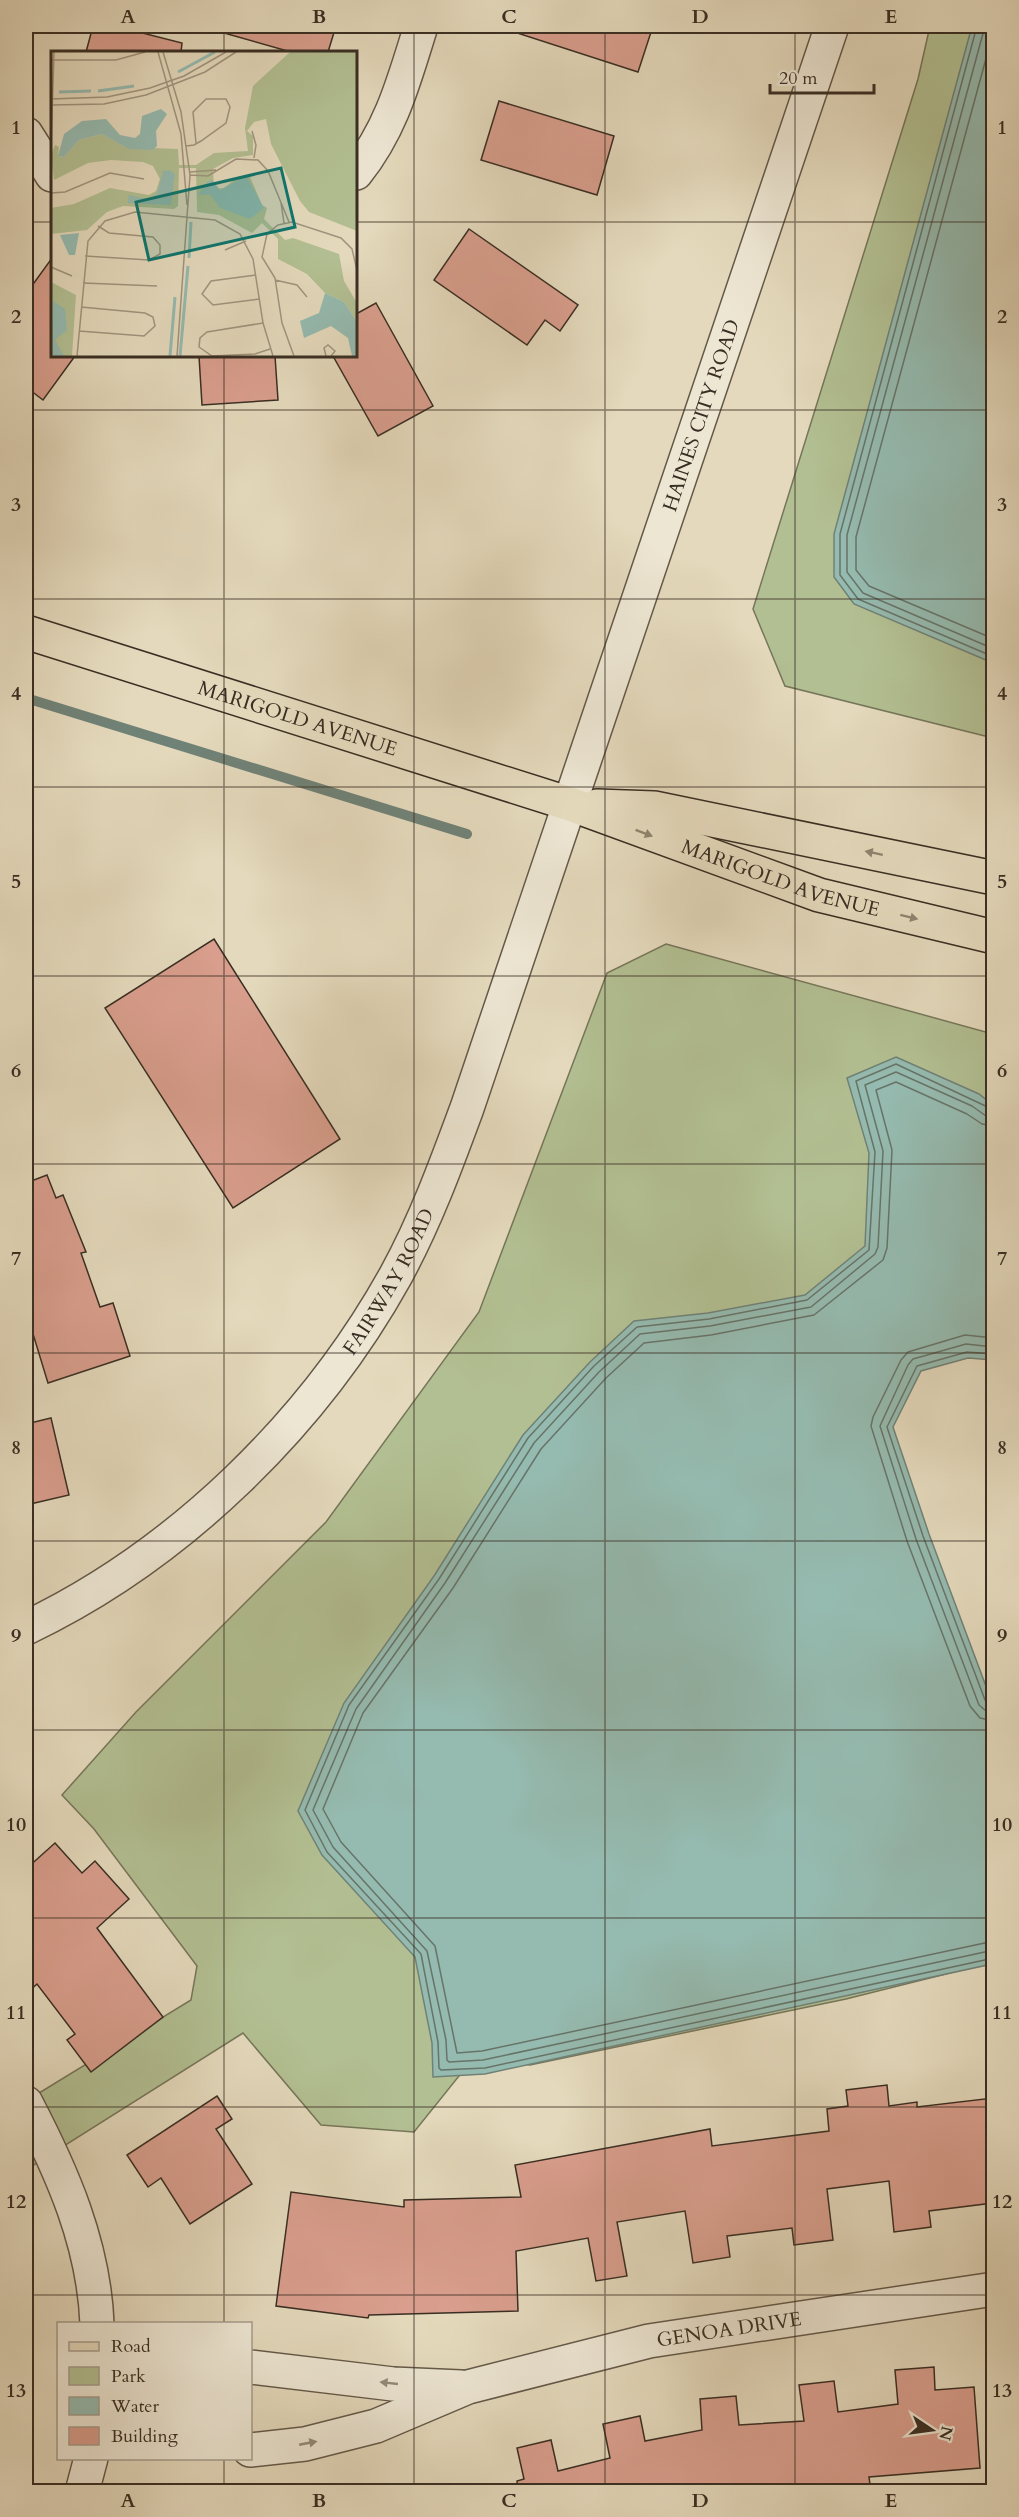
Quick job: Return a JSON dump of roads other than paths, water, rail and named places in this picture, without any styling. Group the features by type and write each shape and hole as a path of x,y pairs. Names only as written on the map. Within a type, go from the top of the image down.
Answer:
{"main road":[{"name":"MARIGOLD AVENUE","path":"26,632 570,804 649,835 819,895 993,938"},
{"name":"MARIGOLD AVENUE","path":"570,804 654,808 993,878"}],"street":[{"path":"357,172 378,141 394,111 421,26"},
{"name":"HAINES CITY ROAD","path":"570,804 832,26"},
{"path":"26,134 51,173"},
{"name":"FAIRWAY ROAD","path":"26,1628 88,1594 142,1558 240,1477 319,1392 353,1344 396,1275 444,1169 570,804"},
{"path":"26,2103 71,2198 87,2252 97,2322"},
{"name":"GENOA DRIVE","path":"252,2450 305,2444 376,2426 468,2388 648,2341 993,2289"},
{"name":"GENOA DRIVE","path":"252,2367 393,2384 468,2388"},
{"path":"82,2492 90,2460"}],"water":[{"path":"972,26 994,26 993,663 854,604 834,577 834,534"},
{"path":"896,1057 979,1094 993,1105 993,1360 968,1358 921,1371 893,1427 929,1534 993,1705 992,1964 485,2074 433,2077 432,2043 415,1957 322,1855 298,1811 344,1703 434,1576 523,1435 590,1362 634,1321 708,1313 805,1295 865,1246 869,1153 847,1078"}],"waterway":[{"path":"26,698 467,834"}]}
